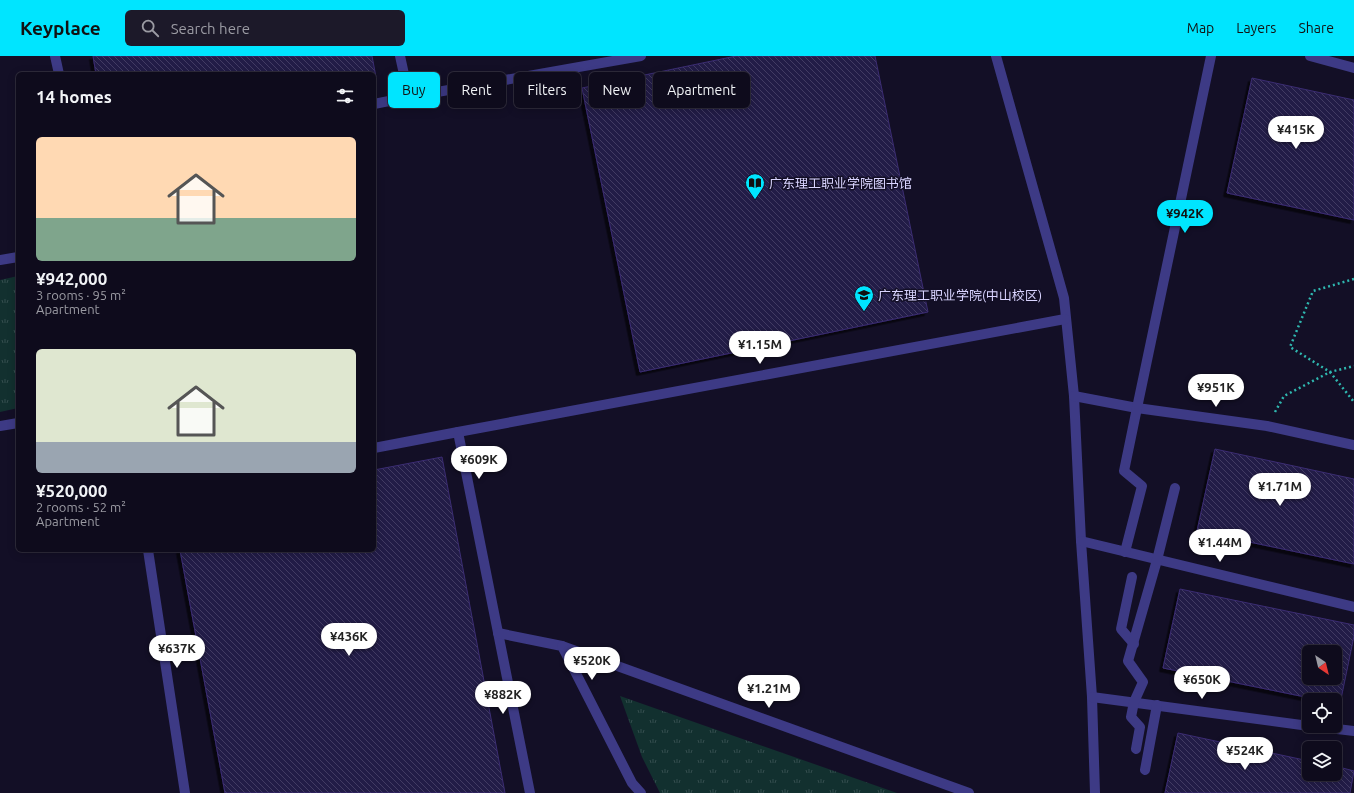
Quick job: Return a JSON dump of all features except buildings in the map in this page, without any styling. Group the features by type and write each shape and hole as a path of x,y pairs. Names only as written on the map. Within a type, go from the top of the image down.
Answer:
{"street":[{"path":"55,56 59,72"},
{"path":"400,56 404,72"},
{"path":"440,92 641,56"},
{"path":"996,56 1064,298 1074,396 1081,541 1092,697 1095,793"},
{"path":"1125,552 1142,486 1124,471 1211,56"},
{"path":"1310,56 1354,68"},
{"path":"376,104 388,101"},
{"path":"0,260 16,257"},
{"path":"376,448 1065,319"},
{"path":"1074,396 1137,408 1267,426 1354,445"},
{"path":"0,426 16,423"},
{"path":"458,432 530,793"},
{"path":"1136,749 1140,727 1131,716 1134,702 1143,682 1128,661 1157,560 1175,488"},
{"path":"1081,541 1354,607"},
{"path":"148,552 185,793"},
{"path":"1132,578 1121,629 1134,644"},
{"path":"498,633 562,646 969,793"},
{"path":"562,646 632,783 640,793"},
{"path":"1092,697 1302,725"},
{"path":"1145,770 1157,705"},
{"path":"1342,730 1354,732"}],"path":[{"path":"1354,280 1313,291 1290,347 1330,372 1354,402"},
{"path":"1267,426 1284,396 1330,372 1354,366"}],"green space":[{"path":"16,276 16,408 0,412 0,280"},
{"path":"620,696 897,793 660,793 642,757"}],"place":[{"name":"广东理工职业学院图书馆","path":"755,200"},
{"name":"广东理工职业学院(中山校区)","path":"864,312"}]}
